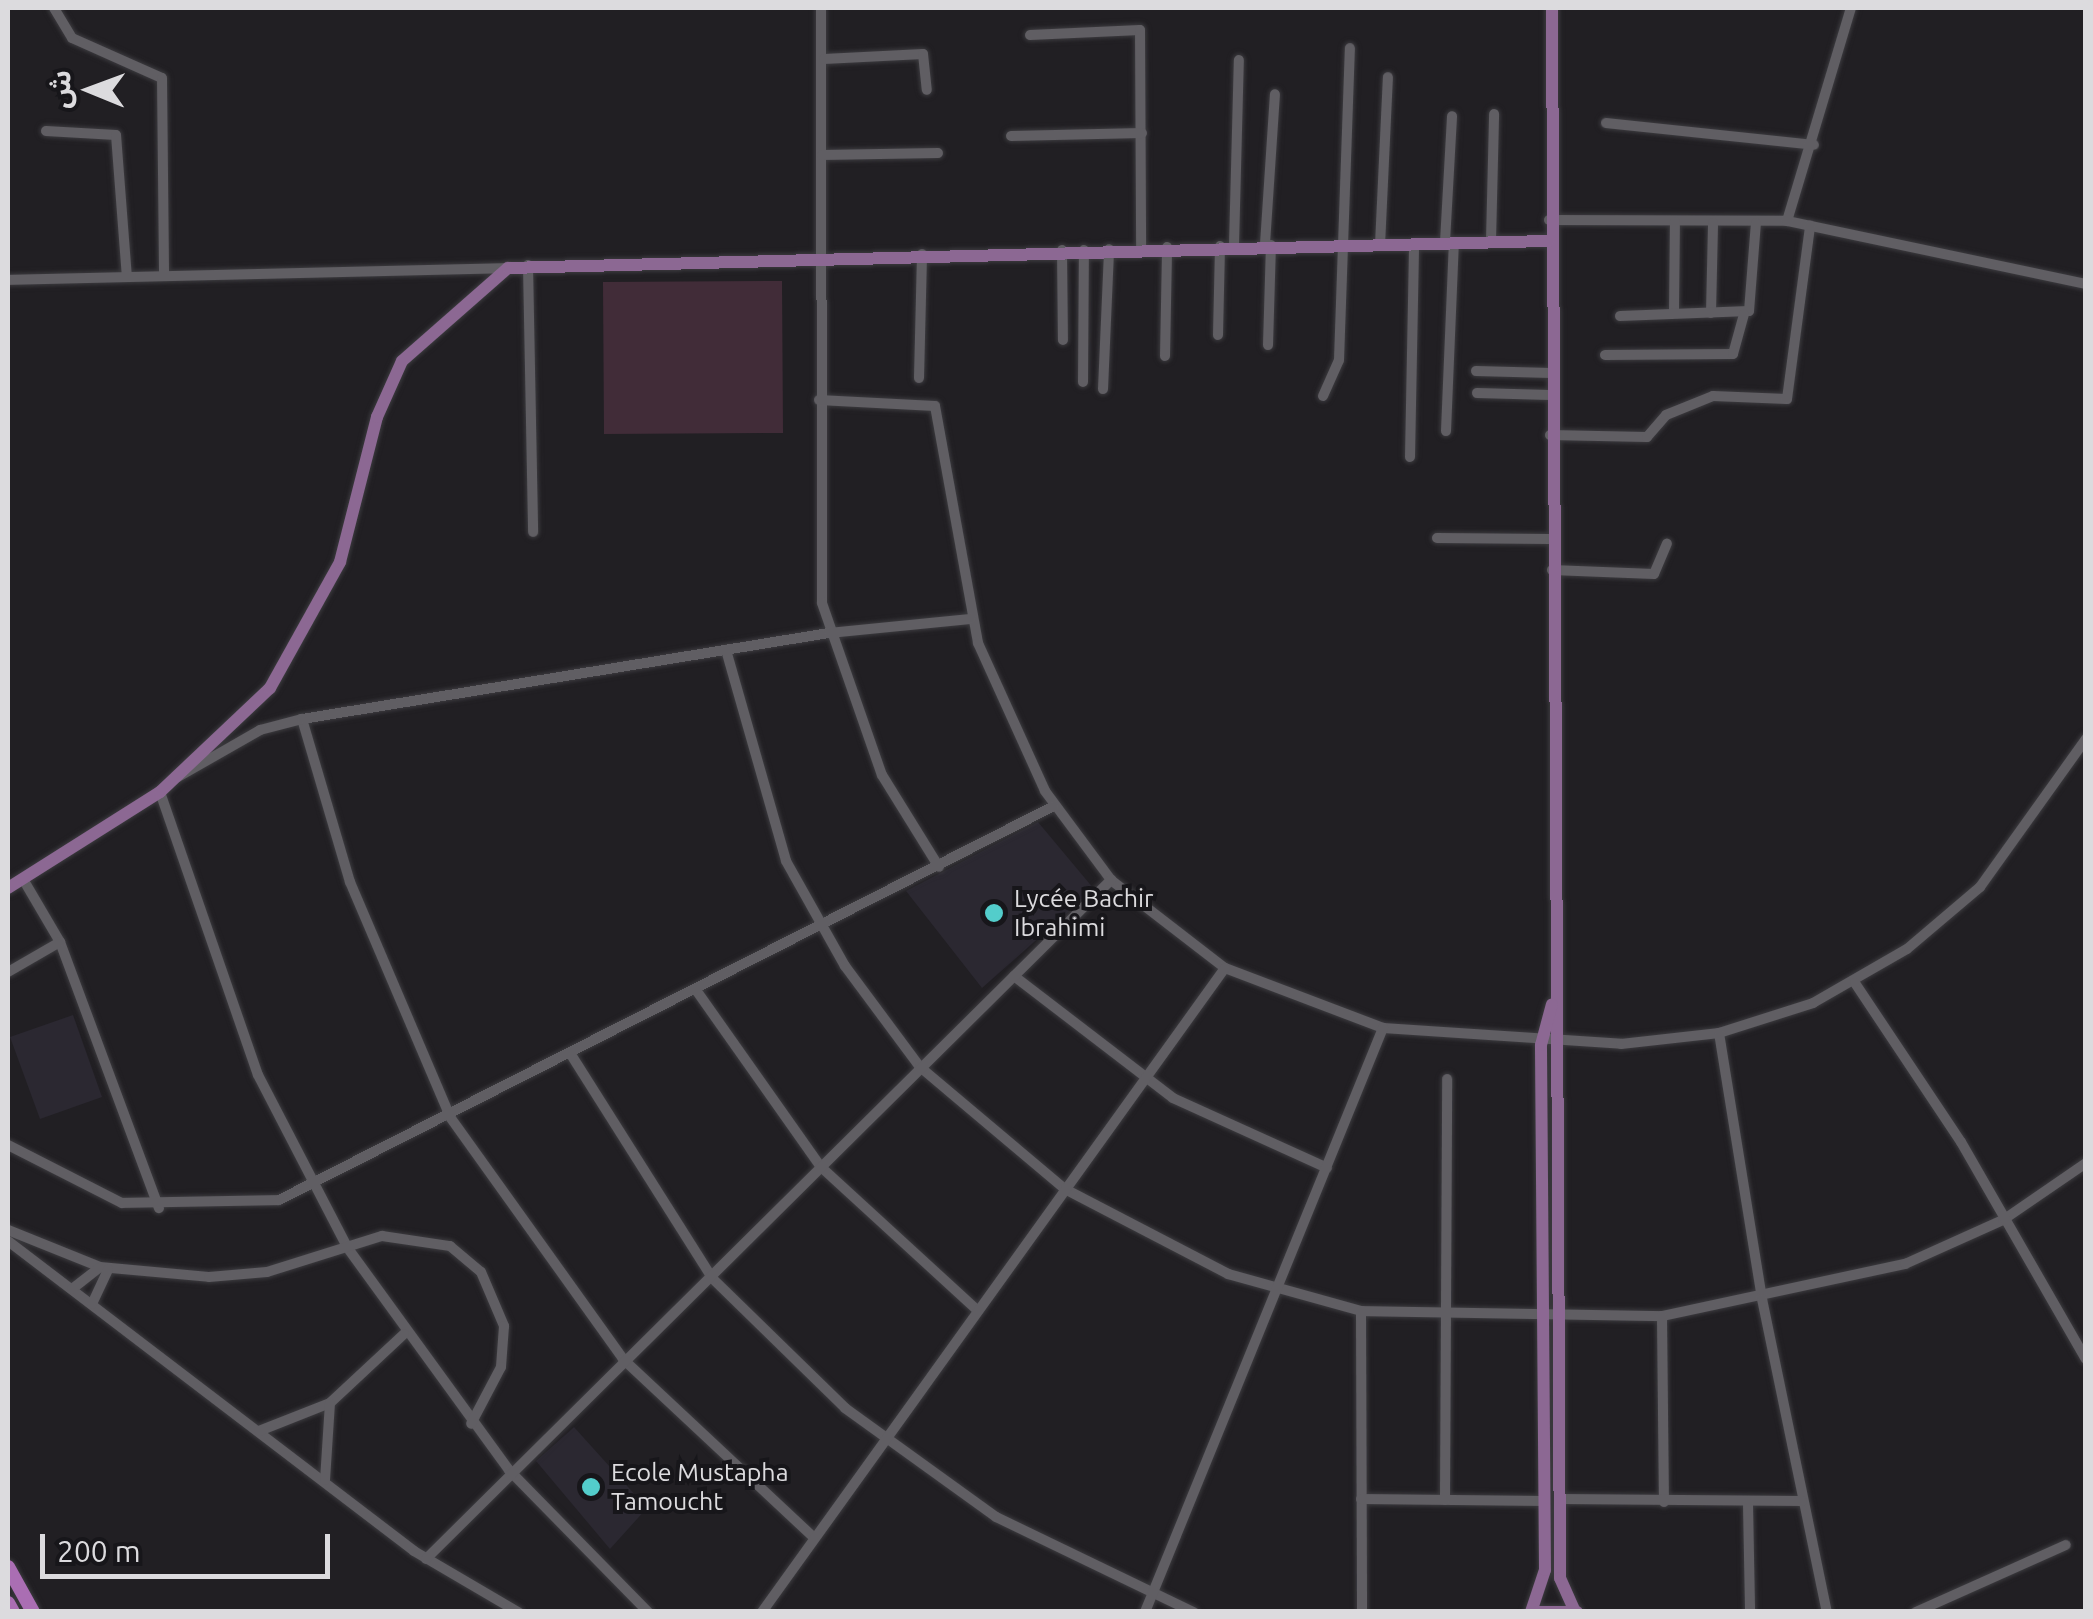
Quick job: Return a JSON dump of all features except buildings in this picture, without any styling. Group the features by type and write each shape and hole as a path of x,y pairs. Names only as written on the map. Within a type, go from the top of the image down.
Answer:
{"highway":[{"path":"8,1567 33,1612"},
{"path":"8,1602 13,1612"}],"main road":[{"path":"1552,8 1548,241 1560,1320 1552,1500 1544,1588 1533,1612 1576,1611 1560,1578 1552,1500 1544,1321 1541,1045 1555,992"},
{"path":"8,888 160,792 270,688 322,604 402,361 508,268 816,254 1548,241"}],"street":[{"path":"54,8 72,38 162,78 164,276"},
{"path":"821,8 824,59 816,254 829,633 882,775 939,867"},
{"path":"1787,221 1814,145 1852,8"},
{"path":"1030,35 1140,30 1142,247"},
{"path":"1324,396 1339,360 1350,48"},
{"path":"824,59 923,54 927,90"},
{"path":"1218,335 1239,60"},
{"path":"1380,246 1388,77"},
{"path":"1268,345 1275,94"},
{"path":"1490,242 1494,114"},
{"path":"1446,432 1452,116"},
{"path":"1606,123 1814,145"},
{"path":"46,131 116,135 127,277"},
{"path":"1011,136 1142,133"},
{"path":"822,156 938,153"},
{"path":"1549,220 1787,221 2086,284"},
{"path":"1674,222 1674,312"},
{"path":"1711,313 1713,223"},
{"path":"1605,355 1733,354 1744,314 1756,223"},
{"path":"1550,435 1647,437 1666,415 1713,396 1788,398 1810,226"},
{"path":"1410,457 1414,243"},
{"path":"1165,356 1166,246"},
{"path":"1103,389 1109,249"},
{"path":"1062,250 1063,340"},
{"path":"1082,382 1084,250"},
{"path":"919,378 922,252"},
{"path":"528,265 533,532"},
{"path":"8,280 508,268"},
{"path":"1620,316 1674,312 1744,314"},
{"path":"1476,371 1551,373"},
{"path":"1477,393 1550,396"},
{"path":"819,400 935,406 970,619 1054,806 1111,880 1225,968 1383,1028 1541,1045 1720,1034 1855,983 1980,887 2086,739"},
{"path":"1437,538 1550,539"},
{"path":"1552,570 1654,574 1667,544"},
{"path":"178,778 260,730 302,720 829,633 970,619"},
{"path":"726,650 763,800 819,926 920,1067 1065,1189 1176,1251 1278,1292 1361,1311 1445,1318 1544,1321 1662,1316 1762,1299 1905,1264 2003,1220 2086,1164"},
{"path":"302,720 350,882 450,1117 623,1358 814,1538"},
{"path":"160,792 224,992 312,1185 347,1247 404,1334 471,1424 509,1470 648,1612"},
{"path":"8,1145 85,1188 159,1208 243,1205 312,1185 1054,806"},
{"path":"23,879 60,942 159,1208"},
{"path":"426,1558 509,1470 623,1358 712,1278 1111,880"},
{"path":"8,972 60,942"},
{"path":"762,1612 1225,968"},
{"path":"1014,976 1144,1080 1235,1132 1327,1168"},
{"path":"1855,983 2086,1358"},
{"path":"696,990 821,1168 977,1310"},
{"path":"1145,1612 1383,1028"},
{"path":"1720,1034 1762,1299 1827,1612"},
{"path":"570,1053 712,1278 883,1439 996,1517 1150,1597 1193,1612"},
{"path":"1445,1500 1447,1079"},
{"path":"8,1230 104,1268 238,1277 408,1235 450,1246 481,1272 504,1347 471,1424"},
{"path":"8,1241 426,1558 518,1612"},
{"path":"72,1289 104,1268"},
{"path":"92,1304 104,1268"},
{"path":"1361,1311 1362,1612"},
{"path":"1662,1316 1664,1502"},
{"path":"259,1431 330,1402 404,1334"},
{"path":"325,1480 330,1402"},
{"path":"1361,1499 1748,1504 1802,1501"},
{"path":"1748,1504 1750,1612"},
{"path":"1916,1612 2066,1544"}],"shaded area":[{"path":"782,281 783,433 604,434 603,282"},
{"name":"Lycée Bachir Ibrahimi","path":"1038,822 1094,889 982,988 906,891"},
{"path":"73,1015 102,1097 40,1119 10,1037"},
{"name":"Ecole Mustapha Tamoucht","path":"574,1427 647,1508 610,1549 536,1461"}],"place":[{"name":"Lycée Bachir Ibrahimi","path":"994,913"},
{"name":"Ecole Mustapha Tamoucht","path":"591,1487"}]}
